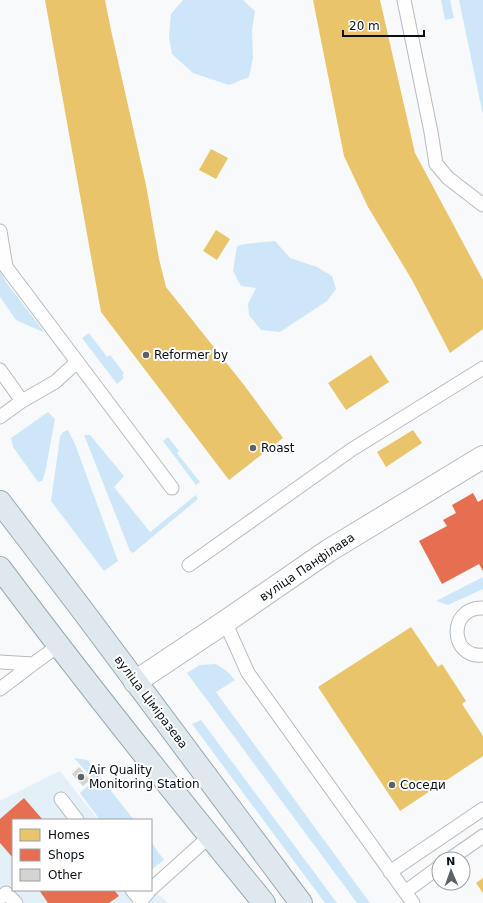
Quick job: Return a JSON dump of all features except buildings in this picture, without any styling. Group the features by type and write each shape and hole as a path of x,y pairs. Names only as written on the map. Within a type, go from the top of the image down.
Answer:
{"main road":[{"name":"вуліца Ціміразева","path":"0,502 301,903"},
{"path":"0,568 58,646 136,745 264,903"}],"street":[{"name":"вуліца Панфілава","path":"135,682 328,551 483,457"}],"lane":[{"path":"404,0 431,132 436,164 448,178 483,205"},
{"path":"0,231 6,267 172,488"},
{"path":"0,417 22,401 55,382 77,362"},
{"path":"189,565 351,450 483,368"},
{"path":"0,370 22,401"},
{"path":"483,608 470,610 463,614 459,621 457,637 465,650 472,654 480,656 483,655"},
{"path":"225,622 248,673 413,903"},
{"path":"0,689 58,646"},
{"path":"0,662 33,664"},
{"path":"61,799 76,819"},
{"path":"390,872 483,809"},
{"path":"152,889 210,836"},
{"path":"461,851 483,836"},
{"path":"405,892 431,873"},
{"path":"133,891 140,902 150,891"},
{"path":"0,898 6,893 16,903"}],"shaded area":[{"path":"183,0 243,0 255,11 252,30 253,58 249,77 229,85 193,73 172,54 169,37 171,14"},
{"path":"441,0 450,0 454,18 445,20"},
{"path":"459,0 483,0 483,115"},
{"path":"275,241 290,258 317,267 332,276 336,289 327,301 280,332 261,330 249,315 248,304 256,288 241,286 233,271 237,246"},
{"path":"0,271 6,282 45,333 16,320 0,297"},
{"path":"89,333 107,357 110,355 124,373 122,375 124,378 117,384 82,338"},
{"path":"48,412 55,419 45,473 42,481 38,482 13,447 11,438"},
{"path":"68,430 75,444 118,561 104,571 51,501 60,437 63,432"},
{"path":"84,435 90,435 124,476 114,487 150,532 196,495 198,499 133,553 130,551"},
{"path":"168,437 179,451 177,453 200,482 196,485 163,441"},
{"path":"483,577 483,589 448,605 436,601"},
{"path":"216,664 227,671 235,680 216,692 370,903 357,903 187,673 200,665"},
{"path":"201,720 337,903 325,903 192,724"},
{"path":"74,758 87,760 133,819 99,819 80,793 94,780"},
{"path":"60,771 97,819 12,819 12,891 152,891 152,889 168,903 0,903 0,801"},
{"path":"152,843 164,860 152,869"}],"place":[{"name":"Reformer by","path":"146,355"},
{"name":"Roast","path":"253,448"},
{"name":"Air Quality Monitoring Station","path":"81,777"},
{"name":"Соседи","path":"392,785"}]}
